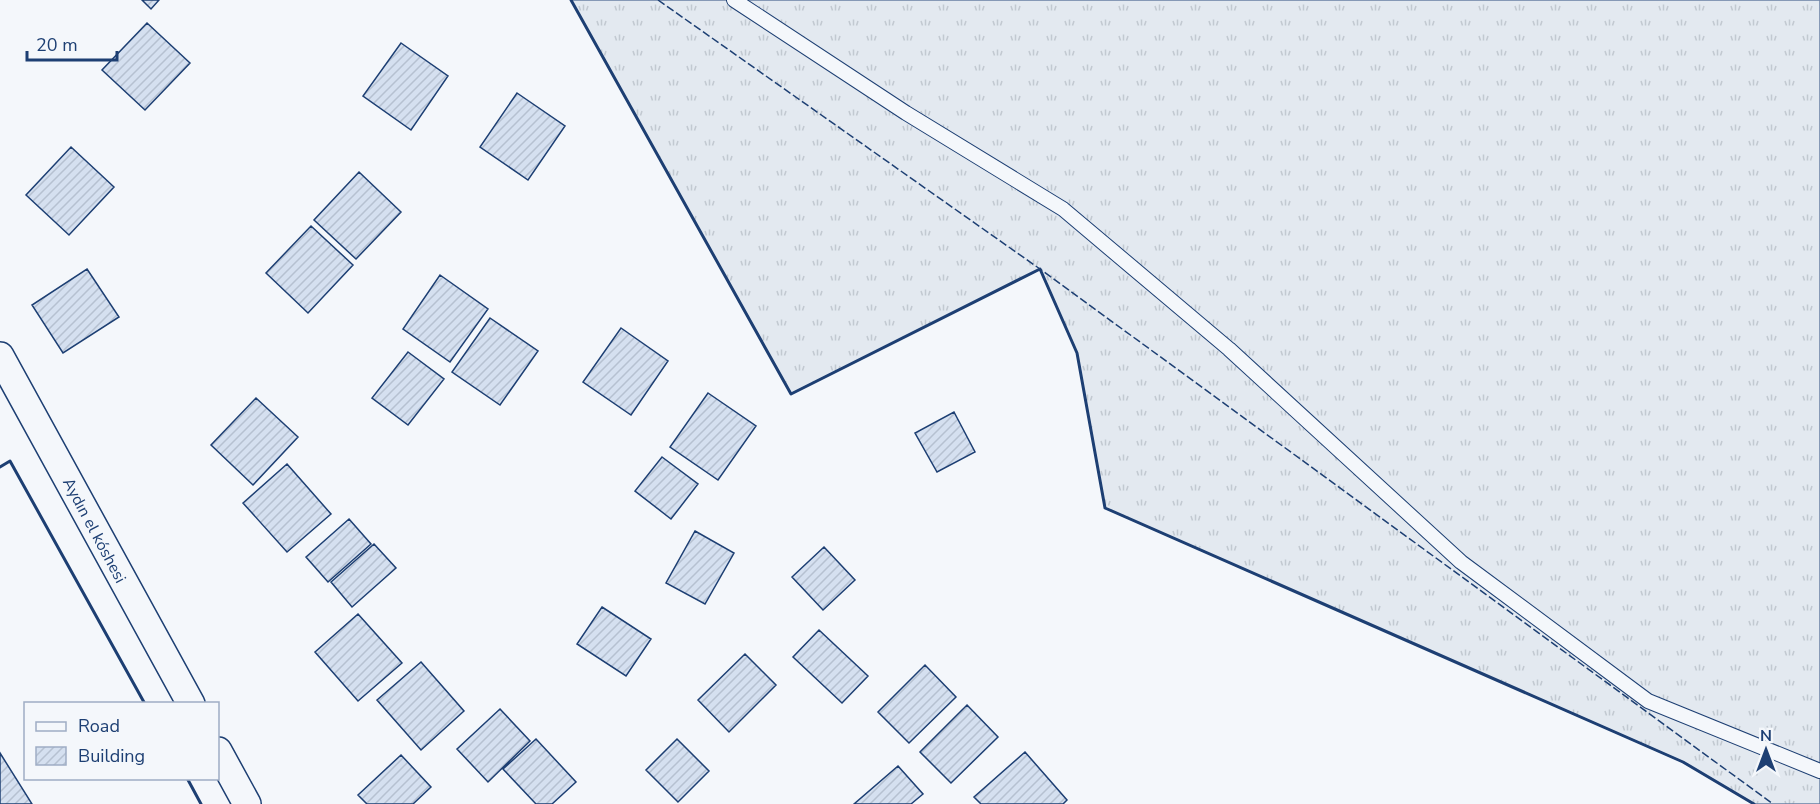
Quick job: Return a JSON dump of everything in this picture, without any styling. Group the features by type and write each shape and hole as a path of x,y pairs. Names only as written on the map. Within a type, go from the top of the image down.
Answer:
{"street":[{"name":"Aydın el kóshesi","path":"0,356 190,702"},
{"path":"219,753 248,804"}],"lane":[{"path":"734,0 906,113 1063,209 1229,349 1461,562 1648,701 1820,771"}],"green space":[{"path":"571,0 1820,0 1820,804 1754,804 1683,762 1105,508 1077,353 1040,269 791,394"}],"building":[{"path":"142,0 159,0 151,9"},
{"path":"147,23 190,63 145,110 102,70"},
{"path":"401,43 448,76 411,130 363,96"},
{"path":"517,93 565,126 528,180 480,147"},
{"path":"71,147 114,187 69,235 26,195"},
{"path":"359,172 401,212 356,259 314,220"},
{"path":"311,226 353,265 308,313 266,273"},
{"path":"87,269 119,317 63,353 32,305"},
{"path":"440,275 488,309 450,362 403,329"},
{"path":"490,318 538,351 500,405 452,372"},
{"path":"621,328 668,361 631,415 583,382"},
{"path":"408,352 444,379 408,425 372,398"},
{"path":"708,393 756,426 718,480 670,447"},
{"path":"256,398 298,437 253,485 211,445"},
{"path":"954,412 975,452 937,472 915,433"},
{"path":"662,457 698,484 671,519 635,491"},
{"path":"287,464 331,514 287,552 243,503"},
{"path":"349,519 371,544 328,582 306,557"},
{"path":"695,531 734,553 705,604 666,583"},
{"path":"374,544 396,568 352,607 331,582"},
{"path":"824,547 855,580 823,610 792,577"},
{"path":"602,607 651,639 626,676 577,644"},
{"path":"358,614 402,663 358,701 315,652"},
{"path":"819,630 868,676 842,703 793,657"},
{"path":"745,654 776,685 729,732 698,700"},
{"path":"421,662 464,711 421,750 377,700"},
{"path":"925,665 956,697 909,743 878,712"},
{"path":"967,705 998,737 951,783 920,752"},
{"path":"500,709 530,741 488,782 457,749"},
{"path":"536,739 576,782 552,804 536,804 503,769"},
{"path":"677,739 709,771 678,802 646,770"},
{"path":"1025,752 1067,800 1063,804 981,804 974,797"},
{"path":"0,753 32,804 0,804"},
{"path":"401,755 431,787 413,804 367,804 358,795"},
{"path":"898,766 923,794 911,804 854,804"}],"fence":[{"path":"658,0 1040,269 1773,804"}],"wall":[{"path":"571,0 791,394 1040,269 1077,353 1105,508 1683,762 1754,804"},
{"path":"0,467 10,461 144,702"},
{"path":"188,780 201,804"}]}
